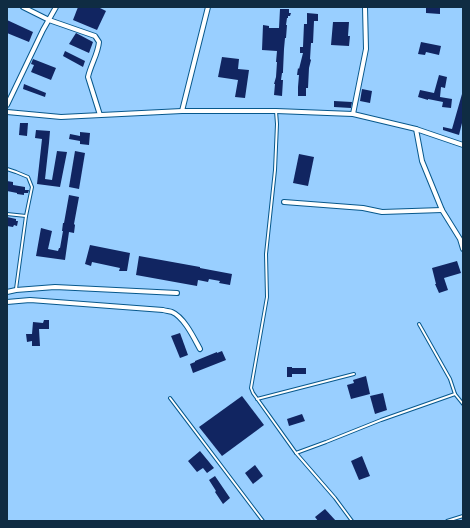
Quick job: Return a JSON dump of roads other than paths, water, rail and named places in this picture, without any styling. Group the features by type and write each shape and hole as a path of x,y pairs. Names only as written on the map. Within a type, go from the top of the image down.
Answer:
{"street":[{"path":"23,7 49,20 95,36 99,42 98,49 88,77 100,115"},
{"path":"7,105 56,7"},
{"path":"182,111 208,7"},
{"path":"353,114 366,49 365,7"},
{"path":"7,112 61,117 182,111 276,111 353,114 416,129 463,145"},
{"path":"416,129 422,161 442,210 460,239 463,249"},
{"path":"284,202 362,208 382,212 442,210"},
{"path":"7,292 55,286 177,292"},
{"path":"7,302 30,300 173,312 189,329 200,349"}],"lane":[{"path":"276,111 277,124 275,170 266,254 268,297 251,388 257,399 296,453 335,498 352,521"},
{"path":"7,169 28,177 32,186 26,216 16,290"},
{"path":"7,214 26,216"},
{"path":"420,324 450,378 455,394 463,404"},
{"path":"257,399 354,374"},
{"path":"296,453 381,420 455,394"},
{"path":"170,398 263,521"},
{"path":"446,521 463,516"}]}
